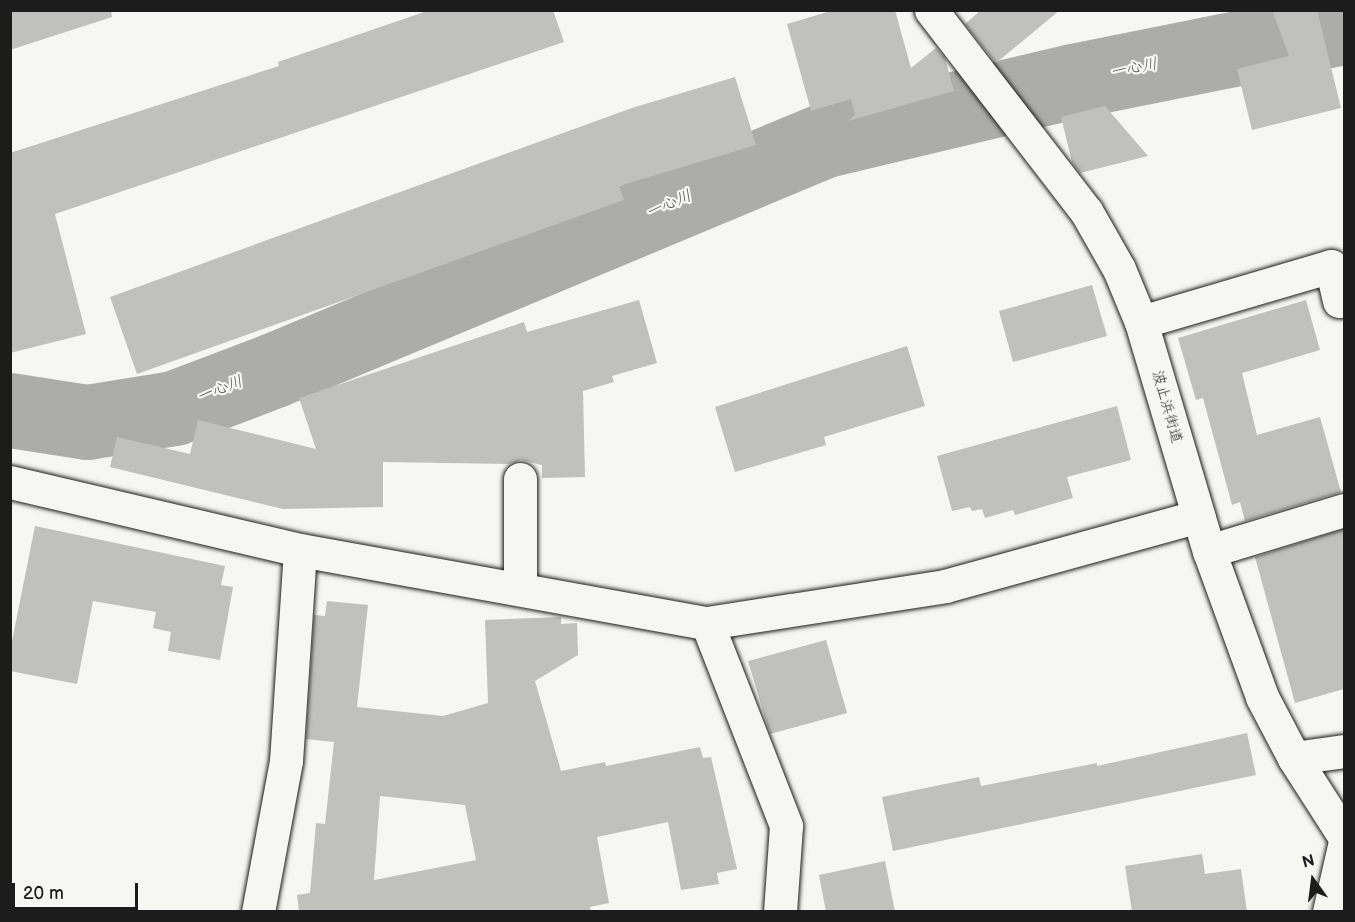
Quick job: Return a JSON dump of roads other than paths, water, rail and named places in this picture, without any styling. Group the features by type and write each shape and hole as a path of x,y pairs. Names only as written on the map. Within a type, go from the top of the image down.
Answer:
{"street":[{"name":"波止浜街道","path":"931,10 1086,211 1119,269 1141,322 1209,551 1262,697 1294,758 1344,836"},
{"path":"1141,322 1331,266 1342,306"},
{"path":"520,478 520,589"},
{"path":"10,482 300,550 707,622 945,586 1199,516"},
{"path":"1209,551 1344,510"},
{"path":"258,912 286,761 300,550"},
{"path":"707,622 786,826 780,912"},
{"path":"1294,758 1344,751"},
{"path":"1329,912 1344,846"}],"waterway":[{"name":"一心川","path":"10,410 87,422 174,408 274,370 825,140 1073,81 1344,27"}]}
